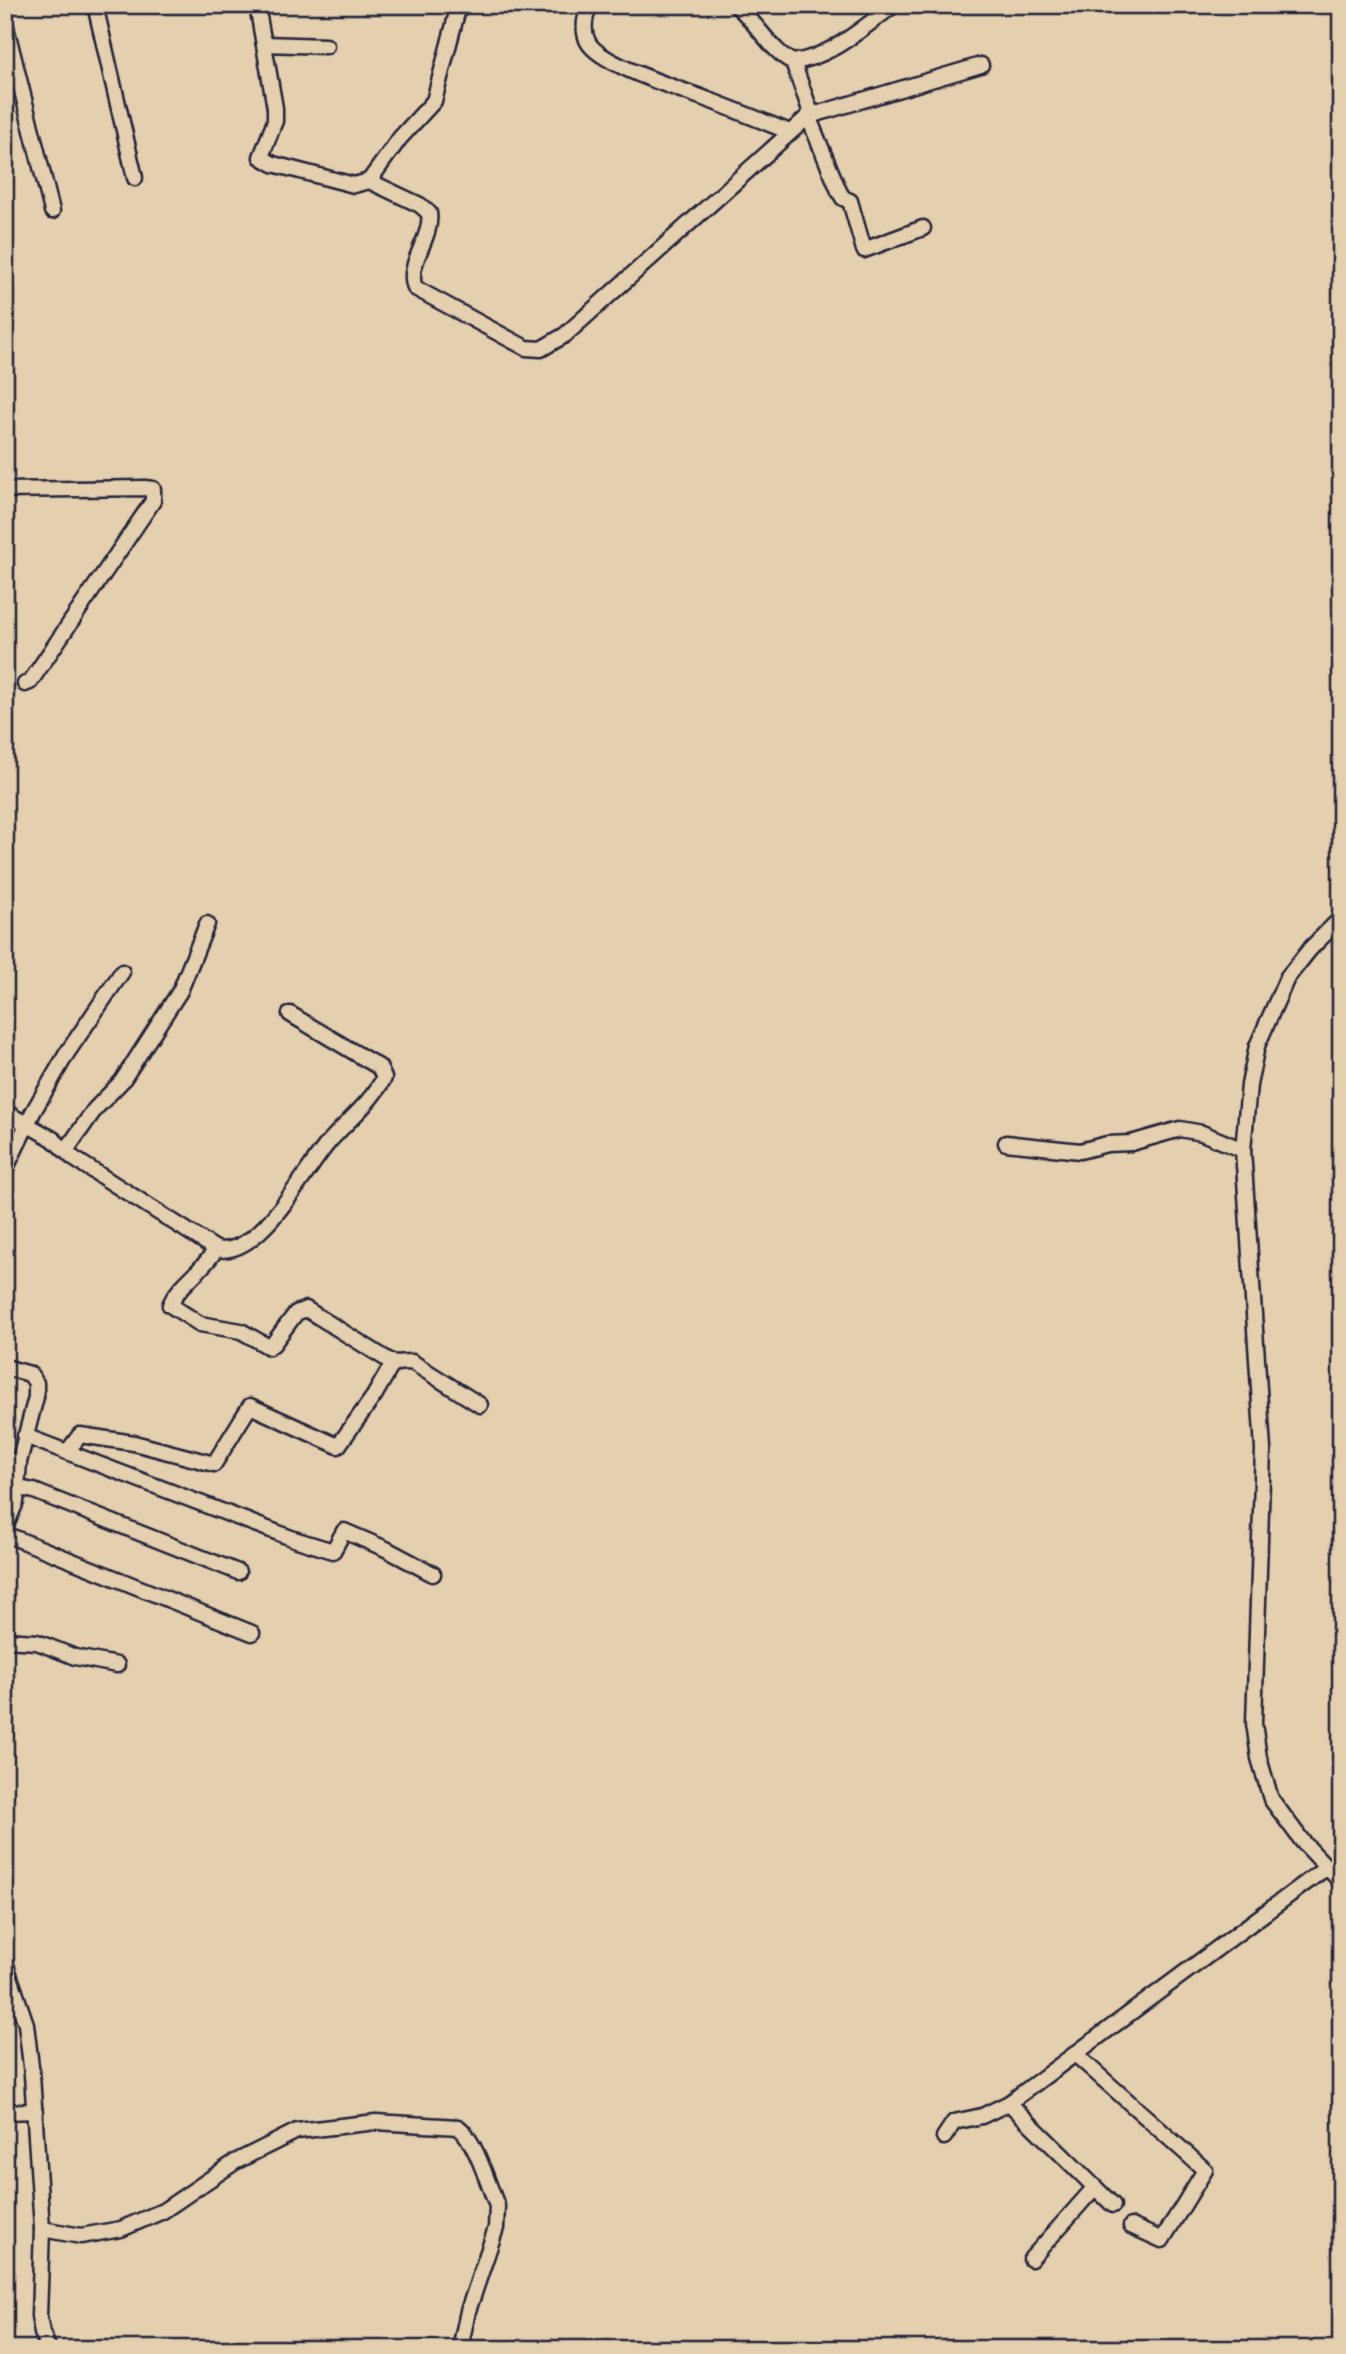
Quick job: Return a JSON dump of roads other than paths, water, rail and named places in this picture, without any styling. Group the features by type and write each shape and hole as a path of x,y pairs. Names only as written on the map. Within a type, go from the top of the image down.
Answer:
{"street":[{"path":"95,5 135,178"},
{"path":"257,5 275,121 261,157 273,164 354,185 369,181 400,138 434,101 459,5"},
{"path":"590,5 584,19 586,40 616,64 790,132"},
{"path":"736,5 781,55 793,62 815,58 824,53 894,5"},
{"path":"5,23 52,211"},
{"path":"264,44 326,46"},
{"path":"793,62 841,196 850,201 864,250 923,229"},
{"path":"369,181 420,205 429,213 429,223 413,273 415,288 526,348 541,349 565,335 810,114 981,65"},
{"path":"5,490 145,488 153,489 155,494 153,501 30,682 25,684"},
{"path":"1341,918 1310,949 1287,978 1273,1007 1252,1064 1243,1150 1263,1449 1254,1723 1259,1758 1271,1799 1303,1842 1341,1882"},
{"path":"67,1149 95,1109 122,1080 174,1000 190,969 207,924"},
{"path":"5,1170 33,1112 67,1053 122,972"},
{"path":"5,1112 53,1139 67,1149 73,1158 216,1249 225,1251 240,1247 287,1201 328,1143 365,1104 384,1078 379,1068 290,1014"},
{"path":"1006,1143 1080,1151 1107,1144 1131,1143 1180,1129 1202,1133 1243,1150"},
{"path":"216,1249 209,1261 173,1297 170,1305 200,1324 241,1331 269,1347 296,1313 306,1309 393,1363 412,1362 480,1405"},
{"path":"67,1452 80,1435 134,1443 214,1464 250,1406 338,1446 374,1396 393,1363"},
{"path":"5,1367 30,1374 36,1383 36,1397 25,1436 12,1461 19,1488 5,1528"},
{"path":"25,1436 294,1539 333,1551 344,1531 387,1549 433,1574"},
{"path":"19,1488 34,1491 239,1572"},
{"path":"5,1534 252,1633"},
{"path":"5,1640 37,1642 75,1657 117,1665"},
{"path":"944,2137 954,2122 982,2116 1009,2103 1327,1867"},
{"path":"5,1962 26,2024 35,2111 42,2228 39,2316 49,2349"},
{"path":"1075,2054 1205,2170 1162,2240 1131,2226"},
{"path":"1009,2103 1113,2205"},
{"path":"5,2112 35,2111"},
{"path":"42,2228 81,2236 121,2229 163,2211 235,2162 297,2131 376,2122 458,2127 464,2131 474,2151 497,2206 498,2215 468,2311 460,2349"},
{"path":"1031,2259 1095,2187"}]}
